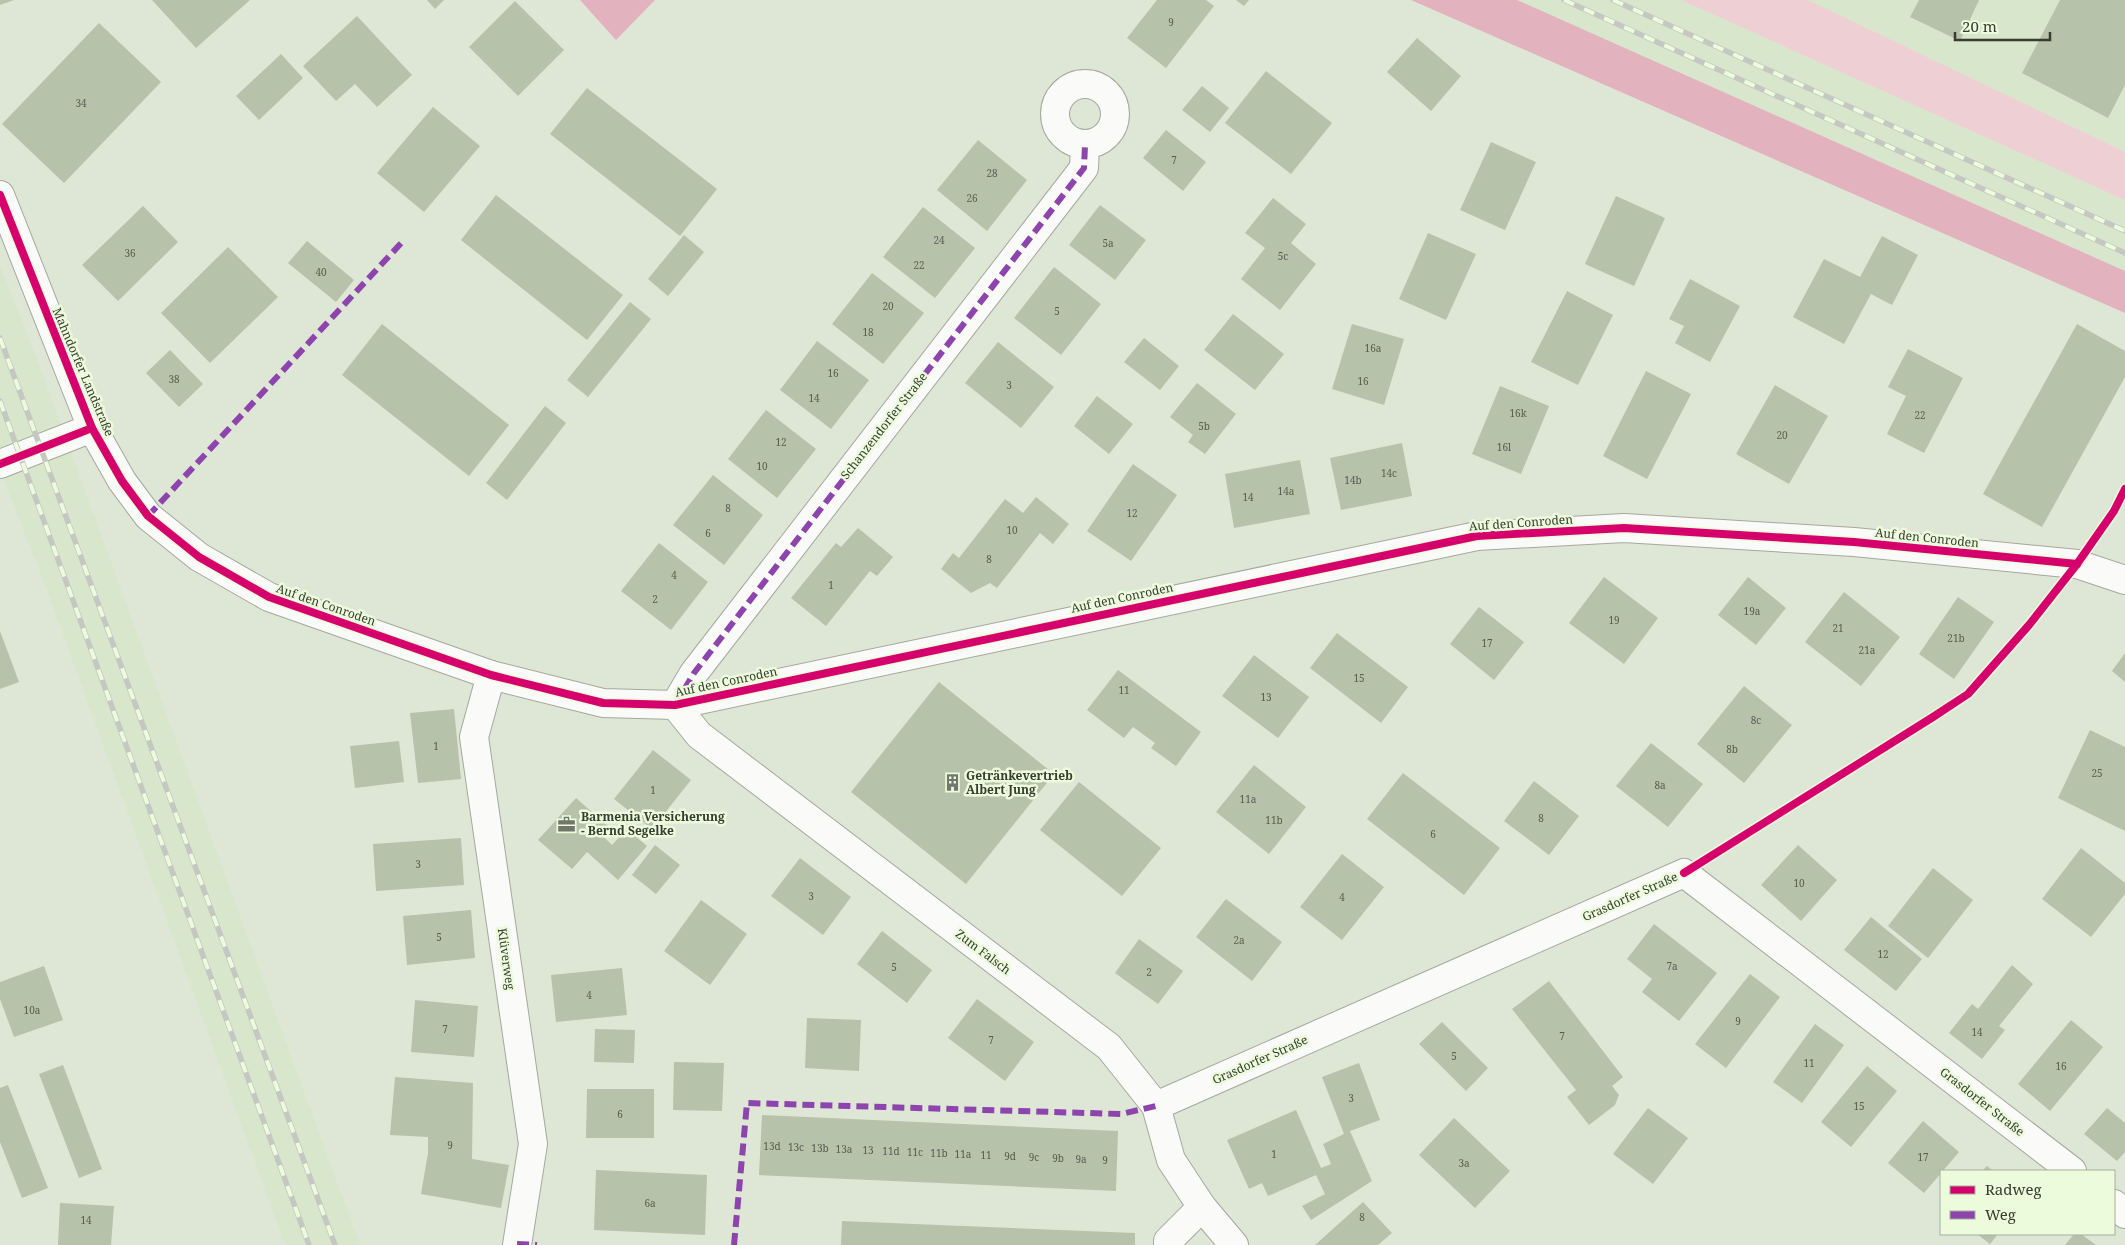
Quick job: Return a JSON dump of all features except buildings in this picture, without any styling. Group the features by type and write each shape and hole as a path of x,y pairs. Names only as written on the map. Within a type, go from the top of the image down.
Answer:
{"street":[{"name":"Schanzendorfer Straße","path":"676,705 694,673 1084,168 1085,145"},
{"name":"Mahndorfer Landstraße","path":"0,195 92,428 122,481 148,516 199,558"},
{"path":"0,464 92,428"},
{"name":"Auf den Conroden","path":"199,558 269,597 491,675 603,703 676,705 1477,536 1624,528 1854,542 2076,564 2125,580"},
{"name":"Klüverweg","path":"491,675 474,737 533,1144 517,1245"},
{"name":"Zum Falsch","path":"676,705 699,735 1109,1047 1156,1106 1171,1160 1202,1207 1234,1245"},
{"name":"Grasdorfer Straße","path":"1156,1106 1684,873 2071,1170"},
{"path":"2115,1205 2125,1214"},
{"path":"1168,1245 1168,1241 1202,1207"}],"shaded area":[{"path":"580,0 655,0 616,40"},
{"path":"1411,0 1517,0 2125,271 2125,313"},
{"path":"1517,0 1681,0 2125,200 2125,271"},
{"path":"1681,0 1808,0 2125,152 2125,200"},
{"path":"1808,0 2125,0 2125,152"},
{"path":"0,265 40,367 360,1245 285,1245 46,588 0,470"}],"railway":[{"path":"1564,0 2125,253"},
{"path":"1613,0 2125,231"},
{"path":"0,338 335,1245"},
{"path":"0,401 309,1245"}],"marked path":[{"path":"675,705 694,673 1084,168 1085,145"},
{"path":"148,516 405,239"},
{"path":"734,1245 747,1103 1121,1114 1156,1106"},
{"path":"517,1244 537,1245"}],"cycle path":[{"path":"0,195 92,428 122,481 148,516 199,557 269,597 491,675 603,703 675,705 1477,536 1624,528 1854,542 2077,564"},
{"path":"0,464 92,428"},
{"path":"1684,873 1968,694 2029,625 2077,564 2114,511 2125,489"}],"place":[{"name":"Getränkevertrieb Albert Jung","path":"952,783"},
{"name":"Barmenia Versicherung - Bernd Segelke","path":"567,824"}]}
